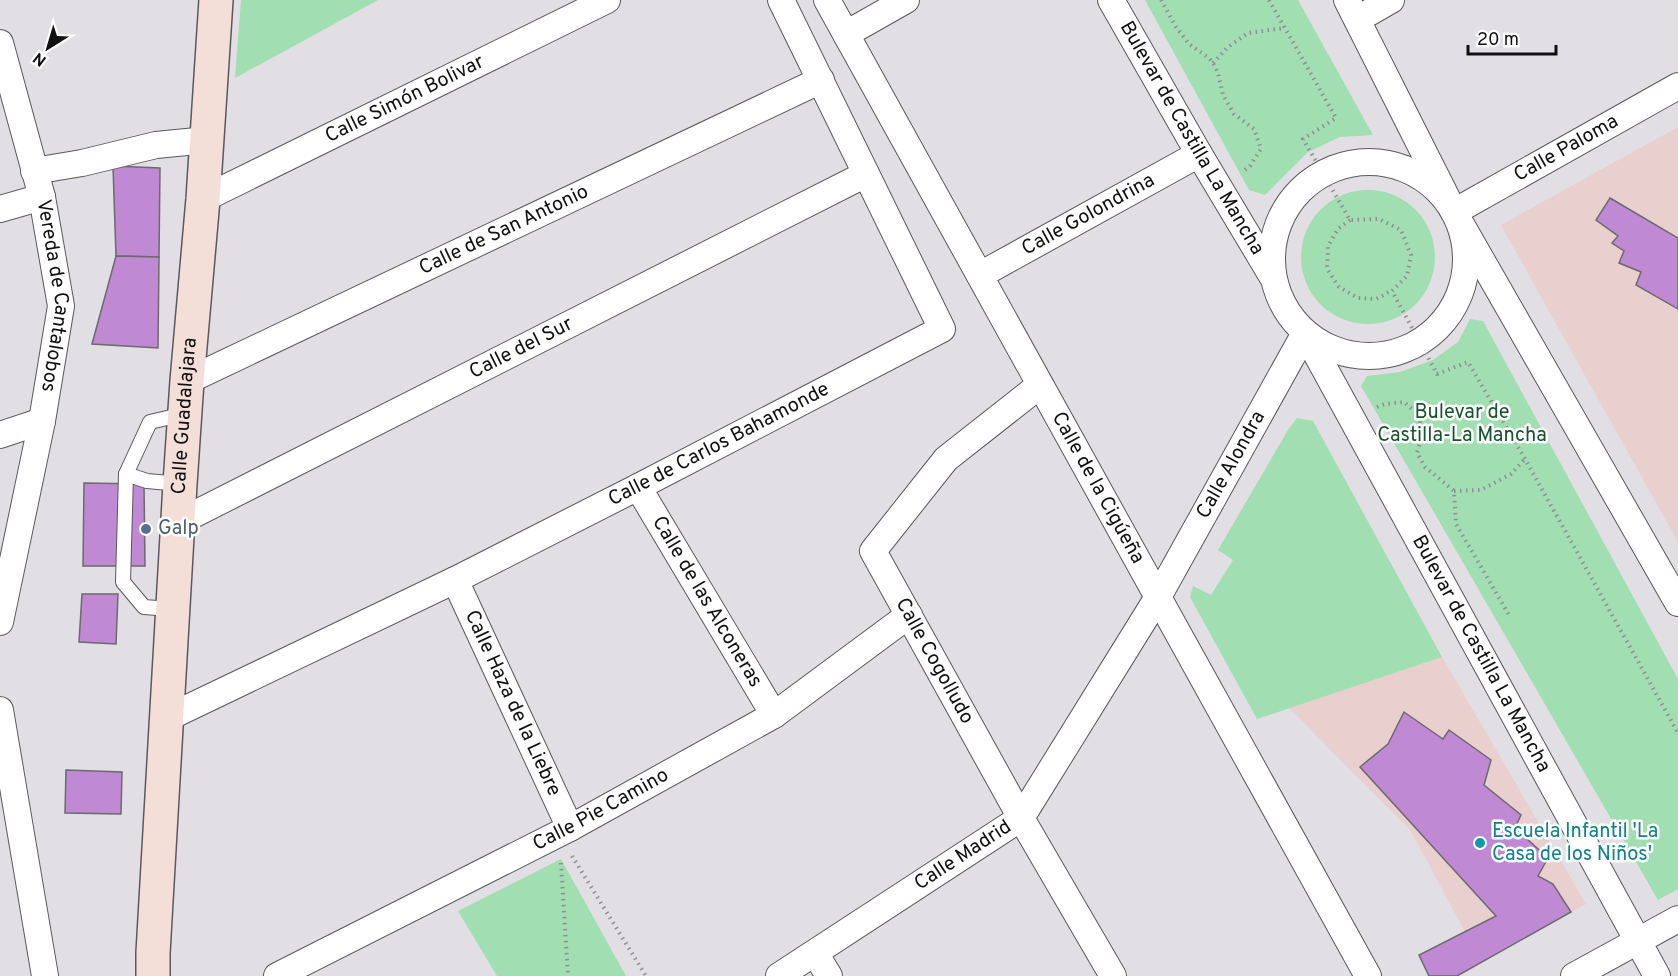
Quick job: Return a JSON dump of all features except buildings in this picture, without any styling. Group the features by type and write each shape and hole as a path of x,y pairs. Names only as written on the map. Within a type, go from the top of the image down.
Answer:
{"main road":[{"name":"Calle Guadalajara","path":"153,976 171,609 216,0"}],"street":[{"name":"Calle Simón Bolivar","path":"203,199 607,0"},
{"name":"Calle de Carlos Bahamonde","path":"167,718 455,580 942,329 782,0"},
{"name":"Calle de la Cigúeña","path":"827,0 1368,976"},
{"path":"846,34 906,0"},
{"name":"Bulevar de Castilla La Mancha","path":"1111,0 1305,333 1657,976"},
{"path":"1352,9 1391,0"},
{"name":"Bulevar de Castilla La Mancha","path":"1352,9 1454,212 1678,603"},
{"name":"Vereda de Cantalobos","path":"0,44 42,197 61,306 42,421 0,622"},
{"name":"Calle de San Antonio","path":"187,381 820,80"},
{"name":"Calle Paloma","path":"1454,212 1678,86"},
{"path":"34,171 82,163 156,145 207,140"},
{"name":"Calle Golondrina","path":"980,275 1199,154"},
{"name":"Bulevar de Castilla La Mancha","path":"1272,276 1272,240 1281,214 1298,191 1323,173 1371,161 1392,164 1426,180 1454,212 1467,255 1461,292 1449,316 1432,334 1410,348 1378,357 1348,355 1324,346 1305,333"},
{"name":"Calle del Sur","path":"177,523 866,174"},
{"path":"0,209 42,197"},
{"name":"Calle Alondra","path":"1158,597 1305,333"},
{"name":"Calle Cogolludo","path":"1040,386 946,459 873,551 1021,818 1113,976"},
{"path":"0,435 42,421"},
{"name":"Calle de las Alconeras","path":"638,487 774,715"},
{"name":"Calle Haza de la Liebre","path":"455,580 564,831"},
{"name":"Calle Madrid","path":"779,976 1021,818 1158,597"},
{"name":"Calle Pie Camino","path":"277,976 564,831 774,715 909,615"},
{"path":"0,710 45,976"},
{"path":"1574,976 1678,919"},
{"path":"815,953 829,976"}],"lane":[{"path":"171,609 144,607 123,582 126,474 150,422 184,414"},
{"path":"126,474 147,481 180,484"}],"path":[{"path":"1161,0 1176,27 1189,44 1213,63 1223,95 1234,114 1254,129 1261,148 1250,166 1218,187"},
{"path":"1269,0 1336,118 1303,139 1350,220"},
{"path":"1213,63 1228,47 1248,33 1284,28"},
{"path":"1379,219 1401,230 1411,255 1407,276 1392,291 1376,299 1358,298 1339,287 1326,269 1329,246 1338,229 1350,220 1379,219"},
{"path":"1392,291 1437,374 1468,362 1525,459 1678,733"},
{"path":"1351,418 1385,404 1404,402 1419,415 1422,435 1417,453 1425,467 1454,491 1481,490 1511,474 1525,459"},
{"path":"1454,491 1456,524 1509,615"},
{"path":"564,831 568,976"},
{"path":"564,831 646,976"}],"shaded area":[{"path":"1678,127 1678,542 1501,225"},
{"path":"1442,657 1586,904 1457,976 1465,932 1411,831 1289,708"}],"green space":[{"path":"241,0 378,0 235,78"},
{"path":"1145,0 1298,0 1373,135 1340,137 1308,152 1265,195 1249,190"},
{"path":"1368,190 1394,195 1416,209 1430,231 1435,257 1430,283 1416,305 1394,319 1368,324 1342,319 1320,305 1306,283 1301,257 1306,231 1320,209 1342,195"},
{"name":"Bulevar de Castilla-La Mancha","path":"1470,319 1483,321 1678,679 1678,889 1658,900 1361,386 1367,376 1400,372 1433,360 1458,342"},
{"path":"1297,418 1313,421 1442,657 1257,719 1190,597 1193,586 1211,595 1233,560 1218,550"},
{"path":"561,859 626,976 497,976 458,911"}],"place":[{"name":"Galp","path":"146,529"},
{"name":"Escuela Infantil 'La Casa de los Niños'","path":"1480,843"}]}
